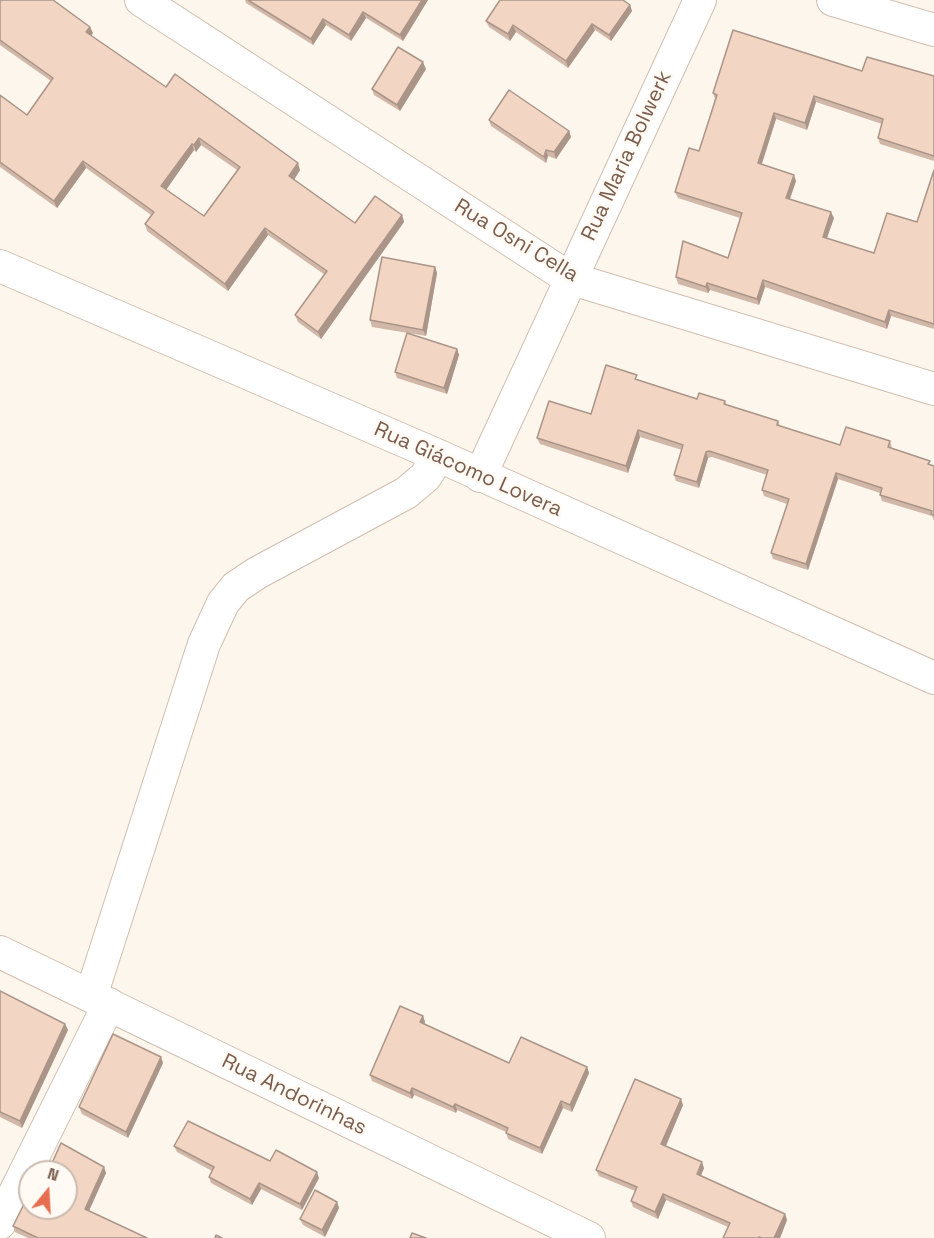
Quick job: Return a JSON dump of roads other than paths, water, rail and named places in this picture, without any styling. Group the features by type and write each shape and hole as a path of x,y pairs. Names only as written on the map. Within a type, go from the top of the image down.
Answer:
{"street":[{"name":"Rua Osni Cella","path":"141,0 569,278 934,389"},
{"name":"Rua Maria Bolwerk","path":"480,476 569,278 700,0"},
{"path":"833,0 934,30"},
{"name":"Rua Giácomo Lovera","path":"0,266 439,456 934,678"},
{"path":"0,1223 100,1000 204,644 223,603 236,587 257,573 406,493 424,477 439,456"},
{"name":"Rua Andorinhas","path":"0,952 589,1238"}]}
